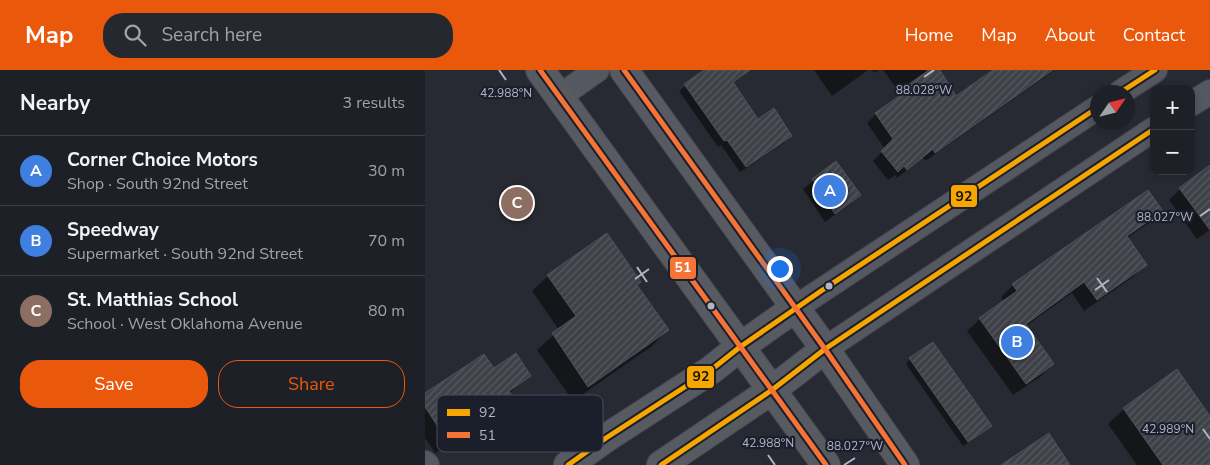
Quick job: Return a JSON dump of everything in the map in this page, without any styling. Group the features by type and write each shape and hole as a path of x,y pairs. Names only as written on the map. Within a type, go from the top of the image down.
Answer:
{"main road":[{"path":"540,70 826,465"},
{"path":"623,70 825,348 905,465"},
{"path":"603,440 711,370 795,308"},
{"path":"661,465 772,390 825,348"},
{"path":"568,465 586,452"}],"street":[{"path":"559,97 597,70"},
{"path":"1132,85 1155,70"},
{"path":"1195,101 1210,92"},
{"path":"795,308 1090,113"},
{"path":"825,348 1152,130"}],"building":[{"path":"704,70 750,70 733,82 758,119 774,108 792,136 746,167 727,140 724,141 684,84"},
{"path":"929,70 940,70 956,96 993,70 1053,70 935,153 933,149 907,170 904,166 898,172 881,151 893,139 875,113 911,88 909,84"},
{"path":"836,161 861,195 835,214 812,179"},
{"path":"1210,165 1210,230 1179,188"},
{"path":"1148,190 1163,211 1127,236 1147,265 1097,300 1084,282 1026,324 1054,364 1026,384 979,318 1017,291 1012,284"},
{"path":"607,233 641,282 637,285 669,330 588,387 552,333 576,316 547,275"},
{"path":"933,342 992,426 968,442 909,358"},
{"path":"516,353 531,376 509,391 512,395 437,395 437,425 425,407 425,393 484,354 494,368"},
{"path":"1177,369 1210,416 1210,465 1163,465 1123,408"},
{"path":"1049,433 1070,465 1001,465"}],"transit line":[{"name":"51","path":"540,70 826,465"},
{"name":"51","path":"624,70 825,349 905,465"},
{"name":"92","path":"1132,85 1155,70"},
{"name":"92","path":"603,440 711,370 740,347 821,291 1090,113"},
{"name":"92","path":"661,465 772,390 825,349 1153,130"},
{"name":"92","path":"568,465 586,452"}],"place":[{"name":"Corner Choice Motors","path":"830,191"},
{"name":"St. Matthias School","path":"517,203"},
{"name":"Speedway","path":"1017,342"}]}
